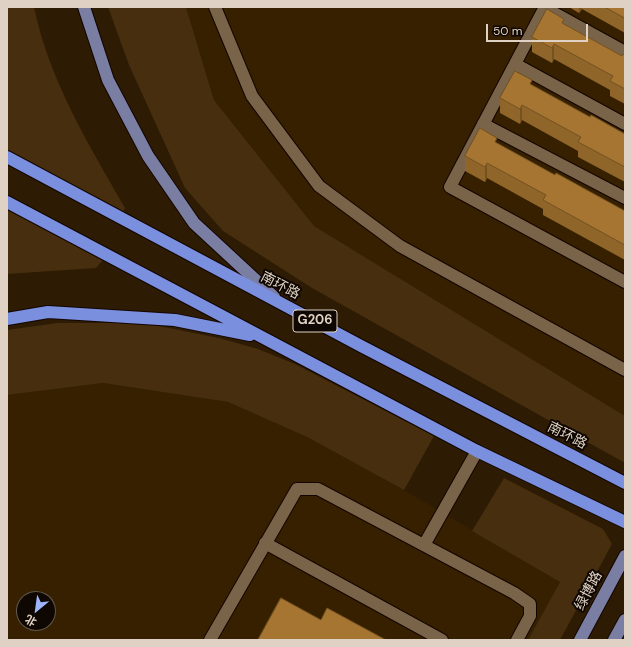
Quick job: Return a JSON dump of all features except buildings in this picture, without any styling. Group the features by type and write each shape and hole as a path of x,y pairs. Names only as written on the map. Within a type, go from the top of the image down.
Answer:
{"highway":[{"name":"南环路","path":"7,157 279,302 625,483"},
{"name":"G206","path":"7,202 477,451 625,522"},
{"path":"7,319 48,312 175,320 263,338"}],"main road":[{"path":"84,7 108,80 148,156 194,223 279,302"},
{"name":"绿博路","path":"580,640 625,556"},
{"path":"614,640 625,620"}],"street":[{"path":"215,7 252,96 319,186 400,246 625,370"},
{"path":"625,52 545,8 450,187 625,282"},
{"path":"515,64 625,124"},
{"path":"483,124 625,198"},
{"path":"424,545 477,451"},
{"path":"210,640 297,489 318,489 514,593 530,604 530,616 517,640"},
{"path":"266,543 442,640"}],"shaded area":[{"path":"7,7 34,7 49,60 60,86 84,136 125,208 123,213 7,152"},
{"path":"108,7 186,7 214,100 314,226 625,416 625,463 312,288 223,231 185,188 129,65"},
{"path":"186,7 625,7 625,416 314,226 214,100"},
{"path":"7,209 103,260 96,268 7,274"},
{"path":"57,323 144,323 219,338 258,349 295,364 434,436 404,490 307,437 228,402 103,383 7,395 7,330"},
{"path":"103,383 228,402 307,437 404,490 560,582 528,640 7,640 7,395"},
{"path":"504,478 603,529 612,544 560,640 528,640 560,582 472,531"}]}
